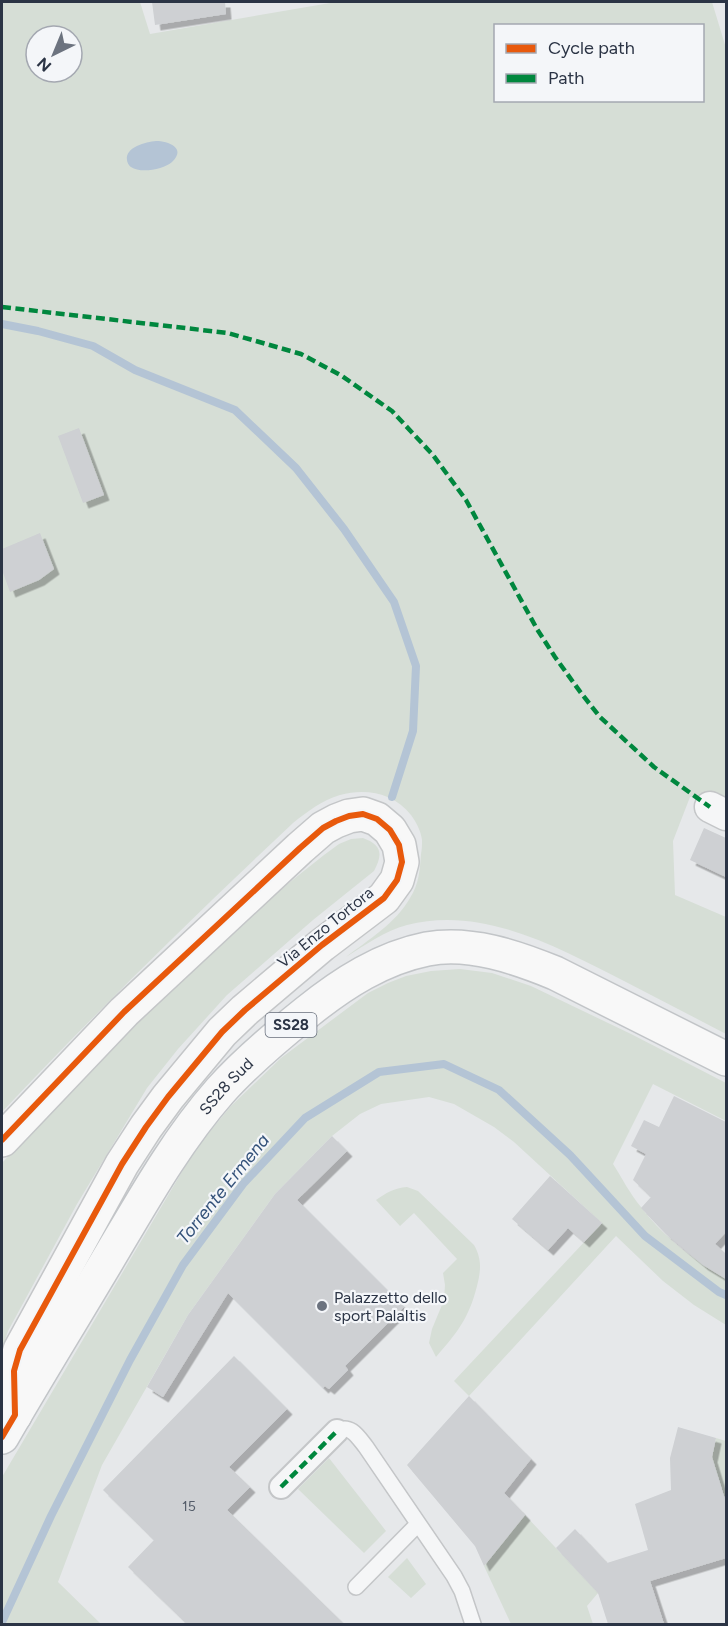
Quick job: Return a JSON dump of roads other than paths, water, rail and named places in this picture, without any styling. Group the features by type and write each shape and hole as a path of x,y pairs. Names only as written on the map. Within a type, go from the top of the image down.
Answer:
{"main road":[{"name":"Via Enzo Tortora","path":"2,1140 70,1066 124,1012 323,828 349,816 363,814 377,819 390,830 399,845 402,862 397,880 384,898 322,945 222,1032 168,1097 122,1164 24,1340 14,1371 8,1426"},
{"name":"SS28 Sud","path":"8,1426 166,1164 197,1119 219,1092 265,1047 324,998 379,965 401,956 448,947 501,954 555,973 726,1059"}],"street":[{"path":"281,1487 337,1431"}],"lane":[{"path":"337,1431 345,1428 356,1435 458,1583 468,1605 473,1624"},
{"path":"356,1587 418,1524"}],"water":[{"path":"156,141 166,142 177,149 178,153 172,162 158,169 140,170 130,166 127,160 129,152 142,144"}],"waterway":[{"path":"2,324 93,346 135,370 235,410 296,468 344,529 394,602 416,666 413,731 392,797"},
{"name":"Torrente Ermena","path":"2,1622 51,1516 130,1360 183,1265 243,1184 305,1118 379,1072 444,1064 499,1090 570,1155 645,1236 726,1295"}],"place":[{"name":"Palazzetto dello sport PalaItis","path":"322,1306"}]}
